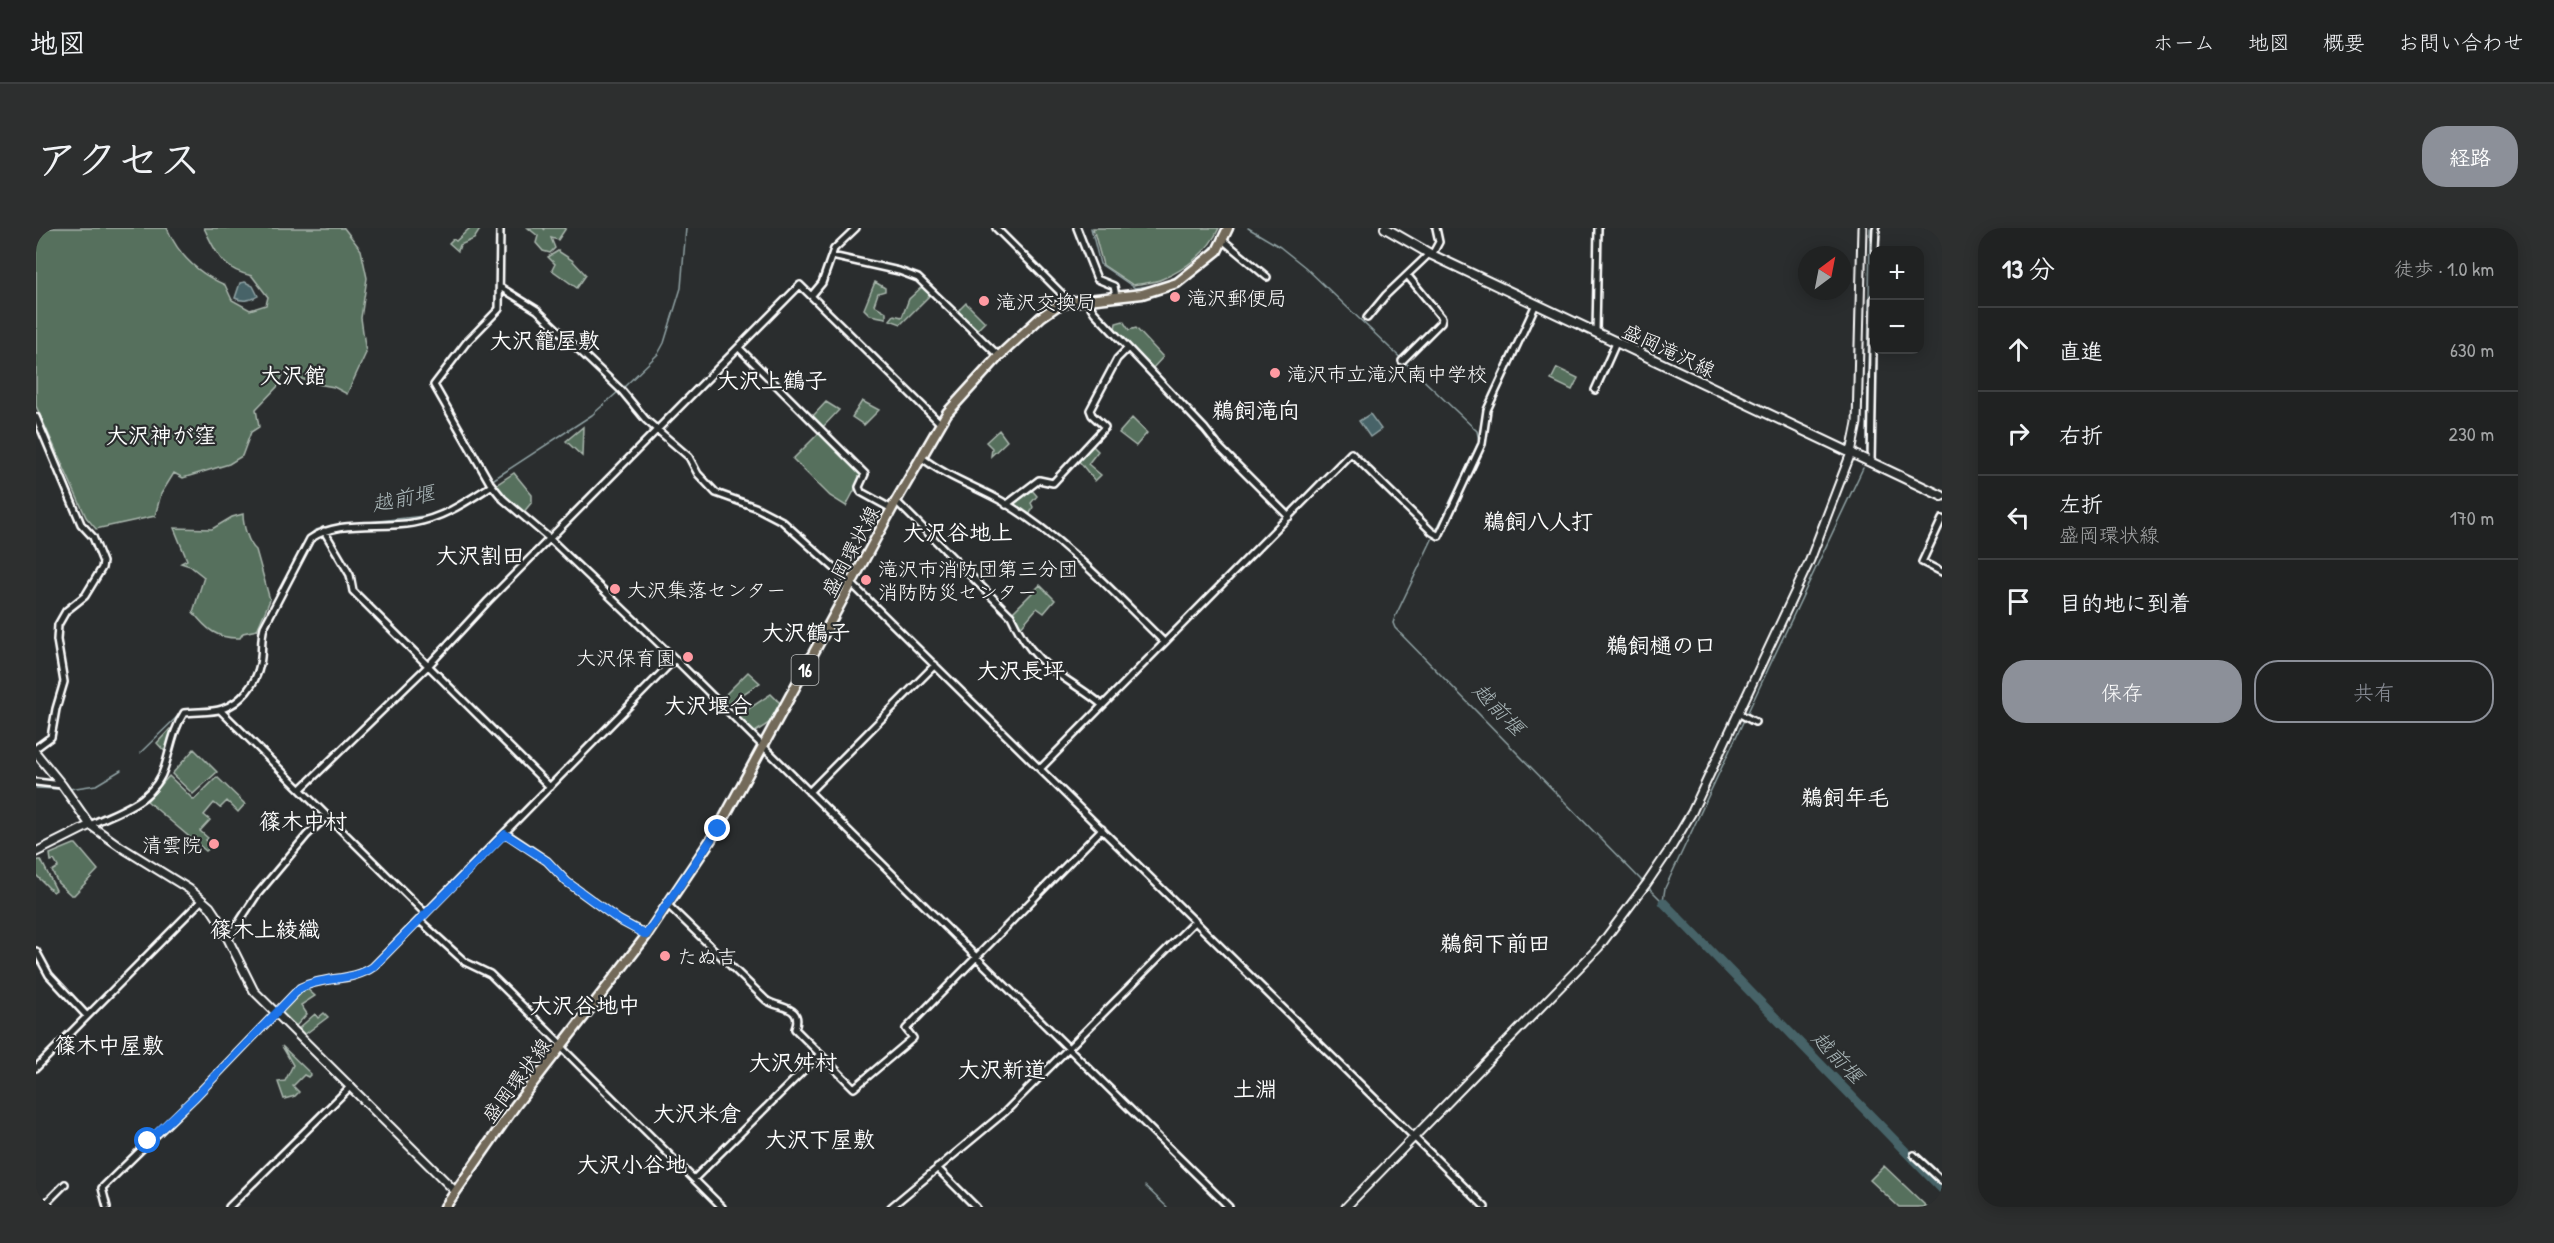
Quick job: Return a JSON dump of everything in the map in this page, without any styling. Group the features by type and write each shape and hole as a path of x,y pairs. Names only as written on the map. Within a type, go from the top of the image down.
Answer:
{"main road":[{"name":"盛岡環状線","path":"446,1207 515,1106 668,905 718,829 894,505 940,423 957,401 999,356 1041,317 1057,306 1086,299 1159,290 1177,283 1210,258 1224,240 1228,228"},
{"name":"盛岡滝沢線","path":"1384,228 1430,255 1942,496"}],"street":[{"path":"500,228 499,309 466,343 434,385 490,483 522,516 550,539 675,659 1229,1207"},
{"path":"812,295 822,283 834,249 856,228"},
{"path":"996,228 1070,302"},
{"path":"1077,228 1097,279 1114,286 1116,296"},
{"path":"1366,318 1386,295 1430,255 1439,242 1436,228"},
{"path":"1596,333 1598,228"},
{"path":"1346,1207 1599,947 1646,885 1692,812 1743,715 1810,560 1851,453 1857,423 1862,228"},
{"path":"1875,246 1876,228"},
{"path":"1224,240 1267,277"},
{"path":"832,256 899,271 918,278 999,356"},
{"path":"1404,360 1441,322 1442,318 1408,276"},
{"path":"301,789 428,666 800,285 940,423"},
{"path":"500,287 537,310 621,390 658,431 688,458 705,483 716,494 754,507 782,521 852,584 1485,1207"},
{"path":"1086,299 1094,312 1205,429 1220,448 1289,517"},
{"path":"1871,463 1875,300"},
{"path":"1040,769 1351,453 1438,536 1482,444 1487,410 1536,304"},
{"path":"1595,390 1616,343"},
{"path":"739,348 865,474 859,487 861,492 894,505 1011,616 1019,633 1036,656 1086,691 1101,705"},
{"path":"1006,505 1039,480 1053,483 1105,427 1090,410 1117,358 1128,348"},
{"path":"36,417 81,524 93,537 103,562 102,568 85,596 66,611 60,619 57,640 63,674 63,690 56,709 53,734 36,748"},
{"path":"921,457 935,468 1006,505 1068,548 1164,642"},
{"path":"36,852 142,800 151,792 165,768 176,725 184,713 220,710 242,697 254,680 261,662 260,640 264,627 309,540 324,531 411,524 435,518 451,512 490,483"},
{"path":"1942,519 1922,562 1942,572"},
{"path":"324,531 350,575 353,591 550,787"},
{"path":"1936,533 1942,536"},
{"path":"107,1207 102,1188 194,1098 275,1012 300,988 308,984 368,970 505,834 675,659"},
{"path":"809,792 935,665"},
{"path":"220,710 425,913"},
{"path":"1743,715 1755,722"},
{"path":"36,753 62,784 90,825 202,900 218,919 254,991 455,1191"},
{"path":"36,782 62,784"},
{"path":"228,939 256,896 307,835 327,816"},
{"path":"668,905 766,1000 771,1004 786,1007 794,1013 797,1018 795,1029 854,1088 913,1038 906,1029 1101,829"},
{"path":"505,834 547,861 567,882 619,920 646,935"},
{"path":"36,1068 202,900"},
{"path":"419,920 465,962 490,974 722,1207"},
{"path":"891,1207 1005,1112 1195,921"},
{"path":"36,951 49,975 87,1016"},
{"path":"694,1179 820,1054"},
{"path":"230,1207 351,1086"},
{"path":"1914,1155 1942,1181"},
{"path":"937,1168 976,1207"},
{"path":"42,1207 64,1184"}],"green space":[{"path":"36,228 167,228 177,247 197,269 225,285 232,300 250,310 266,305 268,297 252,276 233,269 221,259 204,228 344,228 361,250 367,278 361,318 366,353 347,394 334,387 312,383 284,372 278,386 256,409 259,427 251,432 242,456 229,464 183,478 174,473 161,494 155,516 96,529 86,517 36,406"},
{"path":"470,228 481,228 474,239 460,245 458,251 449,243 453,239 456,241"},
{"path":"528,228 545,230 544,228 566,228 558,240 551,238 555,248 550,253 543,251 536,243 538,236"},
{"path":"1093,228 1219,228 1203,252 1188,265 1159,280 1133,285 1103,265"},
{"path":"558,251 572,260 586,275 577,288 552,270 555,264 548,257"},
{"path":"875,282 885,288 885,291 878,293 874,305 886,312 886,318 870,315 864,309"},
{"path":"924,285 932,293 901,324 890,320 894,315 902,317 909,299"},
{"path":"966,303 985,322 977,330 958,311"},
{"path":"1123,321 1129,330 1136,328 1163,357 1152,369 1115,330 1116,323"},
{"path":"1557,368 1578,378 1572,390 1551,380"},
{"path":"862,401 879,410 864,425 852,417"},
{"path":"826,402 839,410 822,428 812,417"},
{"path":"1132,418 1147,433 1136,446 1119,433"},
{"path":"583,427 582,456 566,441"},
{"path":"999,430 1007,441 991,456 992,448 986,442"},
{"path":"819,433 862,476 846,506 830,496 793,459"},
{"path":"1092,445 1098,451 1088,464 1101,475 1095,481 1078,460"},
{"path":"514,473 532,495 532,502 523,513 516,509 496,485"},
{"path":"1031,489 1037,496 1031,503 1033,507 1029,516 1011,504"},
{"path":"243,514 246,534 256,550 270,600 257,630 243,633 240,638 232,638 213,632 193,612 204,577 190,566 181,563 187,560 174,528 212,529 232,517"},
{"path":"1040,585 1055,600 1044,613 1037,608 1020,628 1012,613"},
{"path":"748,672 760,683 725,706 719,701"},
{"path":"771,694 782,705 775,719 752,734 735,718"},
{"path":"170,729 172,730 167,754 157,743"},
{"path":"194,749 217,772 193,794 172,774"},
{"path":"169,776 194,800 217,777 245,804 238,812 227,801 220,808 214,803 204,815 210,820 200,831 208,838 206,840 212,846 206,851 147,801"},
{"path":"74,844 98,870 74,895 71,895 58,883 52,871 58,867 54,860 51,861 50,854"},
{"path":"41,860 56,890 53,892 36,875 36,861"},
{"path":"306,988 315,996 301,1005 307,1014 296,1026 281,1013"},
{"path":"324,1013 328,1017 304,1035 298,1029 315,1014 318,1018"},
{"path":"282,1046 311,1074 308,1077 304,1075 293,1086 299,1092 295,1096 284,1099 278,1082 285,1081 293,1065"},
{"path":"1884,1166 1927,1207 1899,1207 1870,1180"}],"water":[{"path":"245,282 253,286 258,296 247,300 235,298 240,283"},
{"path":"1370,414 1381,429 1370,437 1359,421"}],"waterway":[{"name":"越前堰","path":"623,388 658,354 664,343 681,288 686,228"},
{"name":"越前堰","path":"1091,228 1100,264 1135,288 1163,283 1190,268 1213,246 1222,228"},
{"name":"越前堰","path":"1248,228 1280,247 1305,267 1477,431 1479,441 1393,623 1395,628 1643,882"},
{"path":"1867,451 1870,228"},
{"name":"越前堰","path":"491,481 592,415 619,391"},
{"path":"1746,716 1863,468"},
{"name":"越前堰","path":"443,511 487,484"},
{"name":"越前堰","path":"360,523 433,515"},
{"name":"越前堰","path":"281,589 307,538 315,530 340,525"},
{"name":"越前堰","path":"256,668 260,634"},
{"name":"越前堰","path":"189,710 218,707 229,703"},
{"name":"越前堰","path":"140,753 182,712"},
{"path":"1663,901 1665,888 1744,720"},
{"path":"69,789 96,785 121,770"},
{"name":"越前堰","path":"36,788 58,789"},
{"name":"越前堰","path":"1648,887 1663,902"},
{"name":"越前堰","path":"1663,902 1942,1189"},
{"path":"1145,1186 1167,1207"}],"place":[{"name":"滝沢郵便局","path":"1175,297"},
{"name":"滝沢交換局","path":"984,301"},
{"name":"滝沢市立滝沢南中学校","path":"1275,373"},
{"name":"滝沢市消防団第三分団 消防防災センター","path":"866,580"},
{"name":"大沢集落センター","path":"615,589"},
{"name":"大沢保育園","path":"688,657"},
{"name":"清雲院","path":"214,844"},
{"name":"たぬ吉","path":"665,956"}],"district":[{"name":"大沢籠屋敷","path":"545,340"},
{"name":"大沢館","path":"293,375"},
{"name":"大沢上鶴子","path":"772,380"},
{"name":"鵜飼滝向","path":"1256,410"},
{"name":"大沢神が窪","path":"161,435"},
{"name":"鵜飼八人打","path":"1538,521"},
{"name":"大沢谷地上","path":"958,532"},
{"name":"大沢割田","path":"480,555"},
{"name":"大沢鶴子","path":"806,632"},
{"name":"鵜飼樋の口","path":"1661,645"},
{"name":"大沢長坪","path":"1021,670"},
{"name":"大沢堰合","path":"708,705"},
{"name":"鵜飼年毛","path":"1845,797"},
{"name":"篠木中村","path":"303,821"},
{"name":"篠木上綾織","path":"265,929"},
{"name":"鵜飼下前田","path":"1495,943"},
{"name":"大沢谷地中","path":"585,1005"},
{"name":"篠木中屋敷","path":"109,1045"},
{"name":"大沢舛村","path":"793,1062"},
{"name":"大沢新道","path":"1002,1069"},
{"name":"土淵","path":"1255,1089"},
{"name":"大沢米倉","path":"697,1113"},
{"name":"大沢下屋敷","path":"820,1139"},
{"name":"大沢小谷地","path":"632,1164"}],"route":[{"path":"148,1141 194,1098 300,988 373,967 505,834 547,861 567,882 619,920 646,935 718,829"}]}
